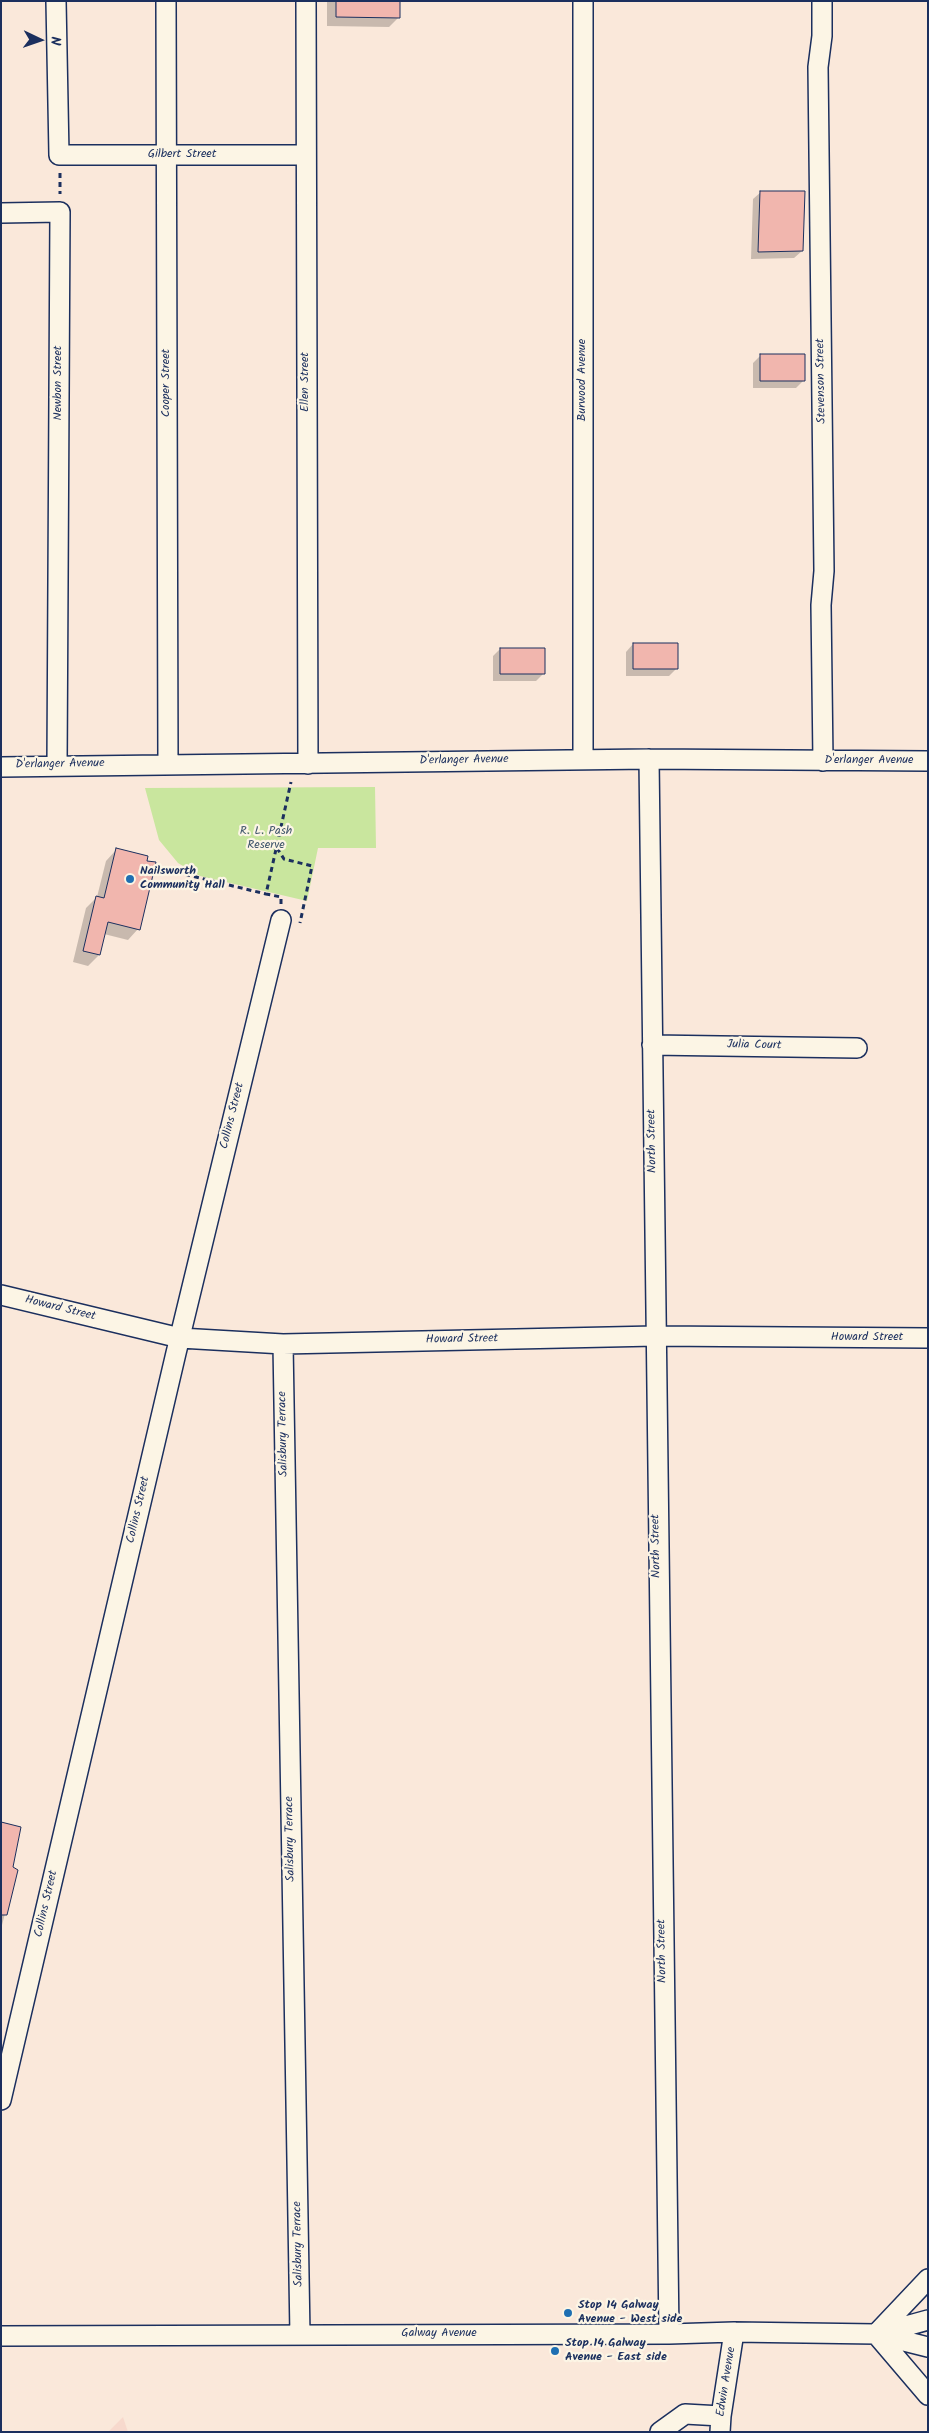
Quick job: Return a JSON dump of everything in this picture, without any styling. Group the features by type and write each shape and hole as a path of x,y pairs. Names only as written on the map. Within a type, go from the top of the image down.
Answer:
{"street":[{"path":"56,1 60,155"},
{"name":"Cooper Street","path":"166,1 168,764"},
{"name":"Ellen Street","path":"306,1 308,764"},
{"name":"Burwood Avenue","path":"583,1 583,760"},
{"name":"Stevenson Street","path":"822,1 822,36 818,77 824,570 821,605 823,761"},
{"name":"Gilbert Street","path":"60,155 305,155"},
{"path":"1,213 60,212"},
{"name":"Newbon Street","path":"57,765 60,212"},
{"name":"D'erlanger Avenue","path":"1,767 649,759 928,761"},
{"name":"North Street","path":"649,759 668,2334"},
{"name":"Collins Street","path":"1,2100 180,1338 281,920"},
{"name":"Julia Court","path":"652,1045 857,1048"},
{"name":"Howard Street","path":"1,1295 180,1338 283,1344 655,1336 928,1338"},
{"name":"Salisbury Terrace","path":"283,1344 300,2334"},
{"path":"928,2279 876,2334 928,2394"},
{"name":"Galway Avenue","path":"876,2334 928,2320"},
{"name":"Galway Avenue","path":"1,2336 668,2334 734,2332 876,2334 928,2347"},
{"name":"Edwin Avenue","path":"720,2424 734,2332"},
{"path":"660,2432 685,2414 720,2424"}],"path":[{"path":"60,155 60,212"},
{"path":"266,894 291,782"},
{"path":"159,868 281,898 281,920 300,924 312,866 284,859 277,848"}],"shaded area":[{"path":"123,2417 128,2432 108,2432"}],"green space":[{"name":"R. L. Pash Reserve","path":"375,787 376,848 318,848 307,901 200,876 178,863 159,840 145,788"}],"building":[{"path":"336,1 400,1 400,18 336,17"},
{"path":"760,191 805,191 803,251 758,252"},
{"path":"760,354 805,354 805,381 760,381"},
{"path":"633,643 678,643 678,669 633,669"},
{"path":"500,648 545,648 545,674 500,674"},
{"name":"Nailsworth Community Hall","path":"116,848 148,856 147,861 156,862 140,930 108,922 100,955 83,951 96,896 104,898"},
{"path":"1,1822 21,1827 13,1867 18,1870 7,1915 1,1915"}],"place":[{"name":"Nailsworth Community Hall","path":"130,879"},
{"name":"Stop 14 Galway Avenue - West side","path":"568,2313"},
{"name":"Stop 14 Galway Avenue - East side","path":"555,2351"}]}
